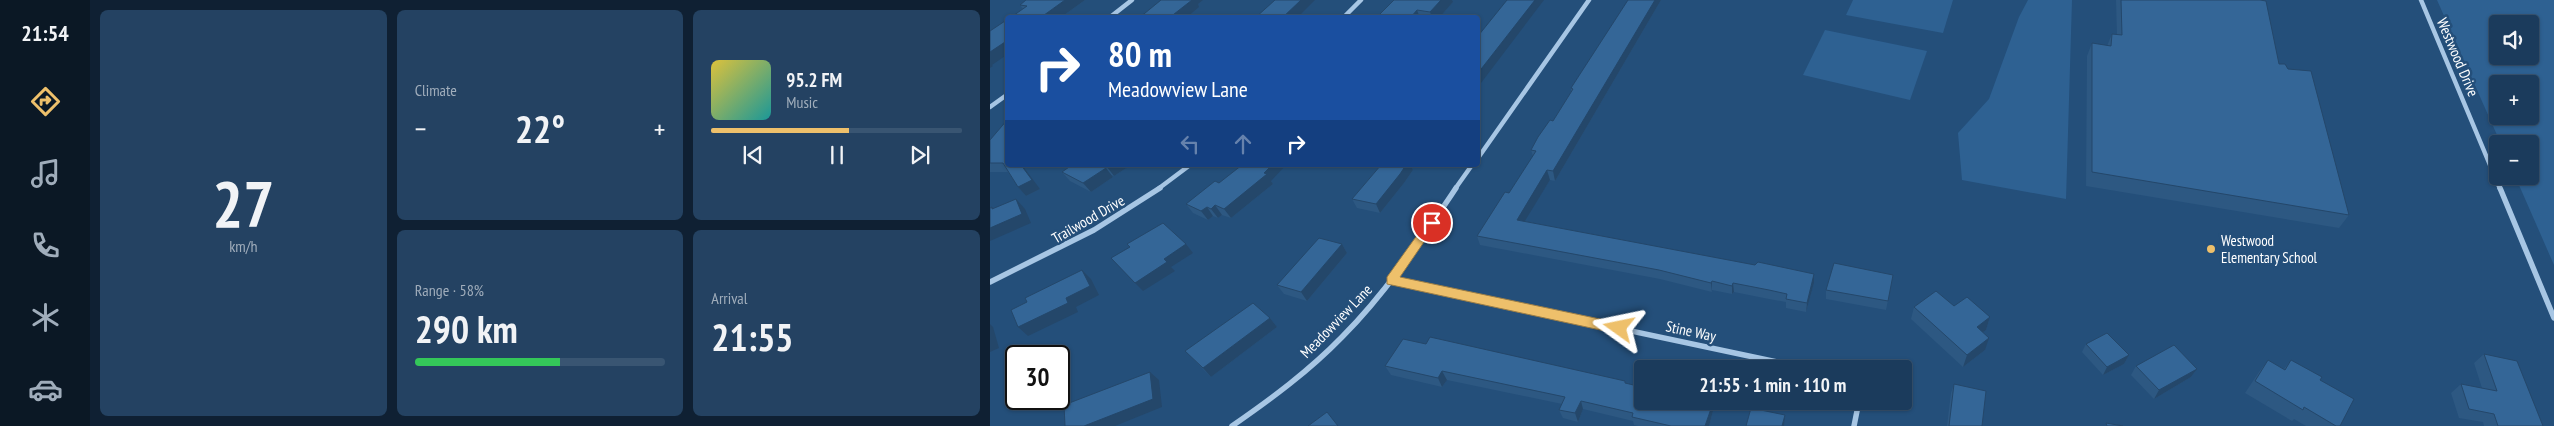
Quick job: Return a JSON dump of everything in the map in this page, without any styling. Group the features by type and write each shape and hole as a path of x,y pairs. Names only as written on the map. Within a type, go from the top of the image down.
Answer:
{"street":[{"path":"1113,15 1132,0"},
{"path":"1346,15 1361,0"},
{"path":"1480,155 1589,0"},
{"name":"Westwood Drive","path":"2421,0 2554,318"},
{"path":"990,107 1005,96"},
{"name":"Trailwood Drive","path":"990,282 1084,237 1128,211 1187,167"},
{"name":"Meadowview Lane","path":"1232,426 1275,396 1315,363 1357,322 1391,280 1471,167"},
{"name":"Stine Way","path":"1391,280 1768,360"},
{"path":"1854,426 1857,410"}],"shaded area":[{"path":"1853,0 1953,0 1943,33 1846,15"},
{"path":"2028,0 2072,0 2066,199 1962,180 1958,133 1989,99 2019,17"},
{"path":"2437,0 2554,0 2554,265 2519,185 2539,185 2539,135 2497,135 2493,125 2539,125 2539,75 2489,75 2489,117"},
{"path":"1825,30 1927,51 1910,100 1803,75"}],"building":[{"path":"1026,0 1065,0 1044,15 1014,15 1027,6 1020,5"},
{"path":"1161,0 1192,0 1173,15 1143,15"},
{"path":"1275,0 1301,0 1285,15 1258,15"},
{"path":"1394,0 1441,0 1430,12 1417,10 1413,15 1379,15"},
{"path":"1507,0 1535,0 1480,70 1480,34"},
{"path":"1628,0 1655,0 1553,171 1547,170 1517,220 1755,265 1758,262 1814,274 1807,303 1786,299 1787,294 1769,290 1733,283 1732,286 1712,281 1711,283 1659,270 1477,236 1505,192 1509,193 1536,151 1531,150 1538,137 1550,120 1553,121 1573,89 1571,88"},
{"path":"2121,0 2266,1 2279,64 2285,64 2288,69 2311,71 2349,215 2092,172 2092,43 2111,46 2112,34 2122,35"},
{"path":"1005,21 1005,42 990,52 990,31"},
{"path":"1005,122 1005,166 1003,163 990,163 990,140"},
{"path":"1006,167 1022,167 1032,180 1018,187"},
{"path":"1069,167 1106,168 1083,183 1062,172"},
{"path":"1239,167 1270,167 1264,173 1267,174 1224,209 1215,205 1211,209 1207,207 1201,211 1186,204 1215,181 1219,183"},
{"path":"1379,167 1405,167 1376,204 1352,199"},
{"path":"1016,199 1022,214 990,228 990,208 992,207 992,209"},
{"path":"1163,223 1186,244 1164,259 1167,262 1135,283 1111,258 1130,247 1127,244"},
{"path":"1319,238 1342,244 1301,292 1277,285"},
{"path":"1834,263 1893,275 1888,301 1826,290"},
{"path":"1082,270 1090,286 1066,298 1068,303 1018,327 1011,310 1027,302 1025,298"},
{"path":"1936,291 1954,306 1967,297 1990,317 1977,327 1989,338 1967,355 1914,307"},
{"path":"1253,303 1270,318 1203,368 1185,351"},
{"path":"2107,333 2129,355 2107,367 2086,344"},
{"path":"1430,337 1625,381 1625,383 1634,385 1634,410 1711,410 1705,426 1671,426 1632,417 1633,413 1581,401 1575,413 1559,410 1565,397 1442,371 1438,378 1385,366 1403,339 1426,344"},
{"path":"2174,345 2197,369 2159,390 2136,366"},
{"path":"2484,354 2517,361 2543,426 2498,426 2494,414 2469,409 2461,384 2497,391"},
{"path":"2268,360 2285,370 2291,360 2322,377 2320,380 2354,399 2340,426 2336,426 2304,407 2303,410 2255,381"},
{"path":"1150,372 1153,399 1084,426 1065,426 1064,410 1070,410 1070,403"},
{"path":"1954,384 1986,391 1982,426 1949,426"},
{"path":"1750,410 1785,415 1782,426 1746,426"},
{"path":"1327,412 1338,426 1308,426"},
{"path":"2106,423 2123,426 2107,426"}],"place":[{"name":"Westwood Elementary School","path":"2211,249"}],"route":[{"path":"1432,223 1391,280 1619,328"}]}
